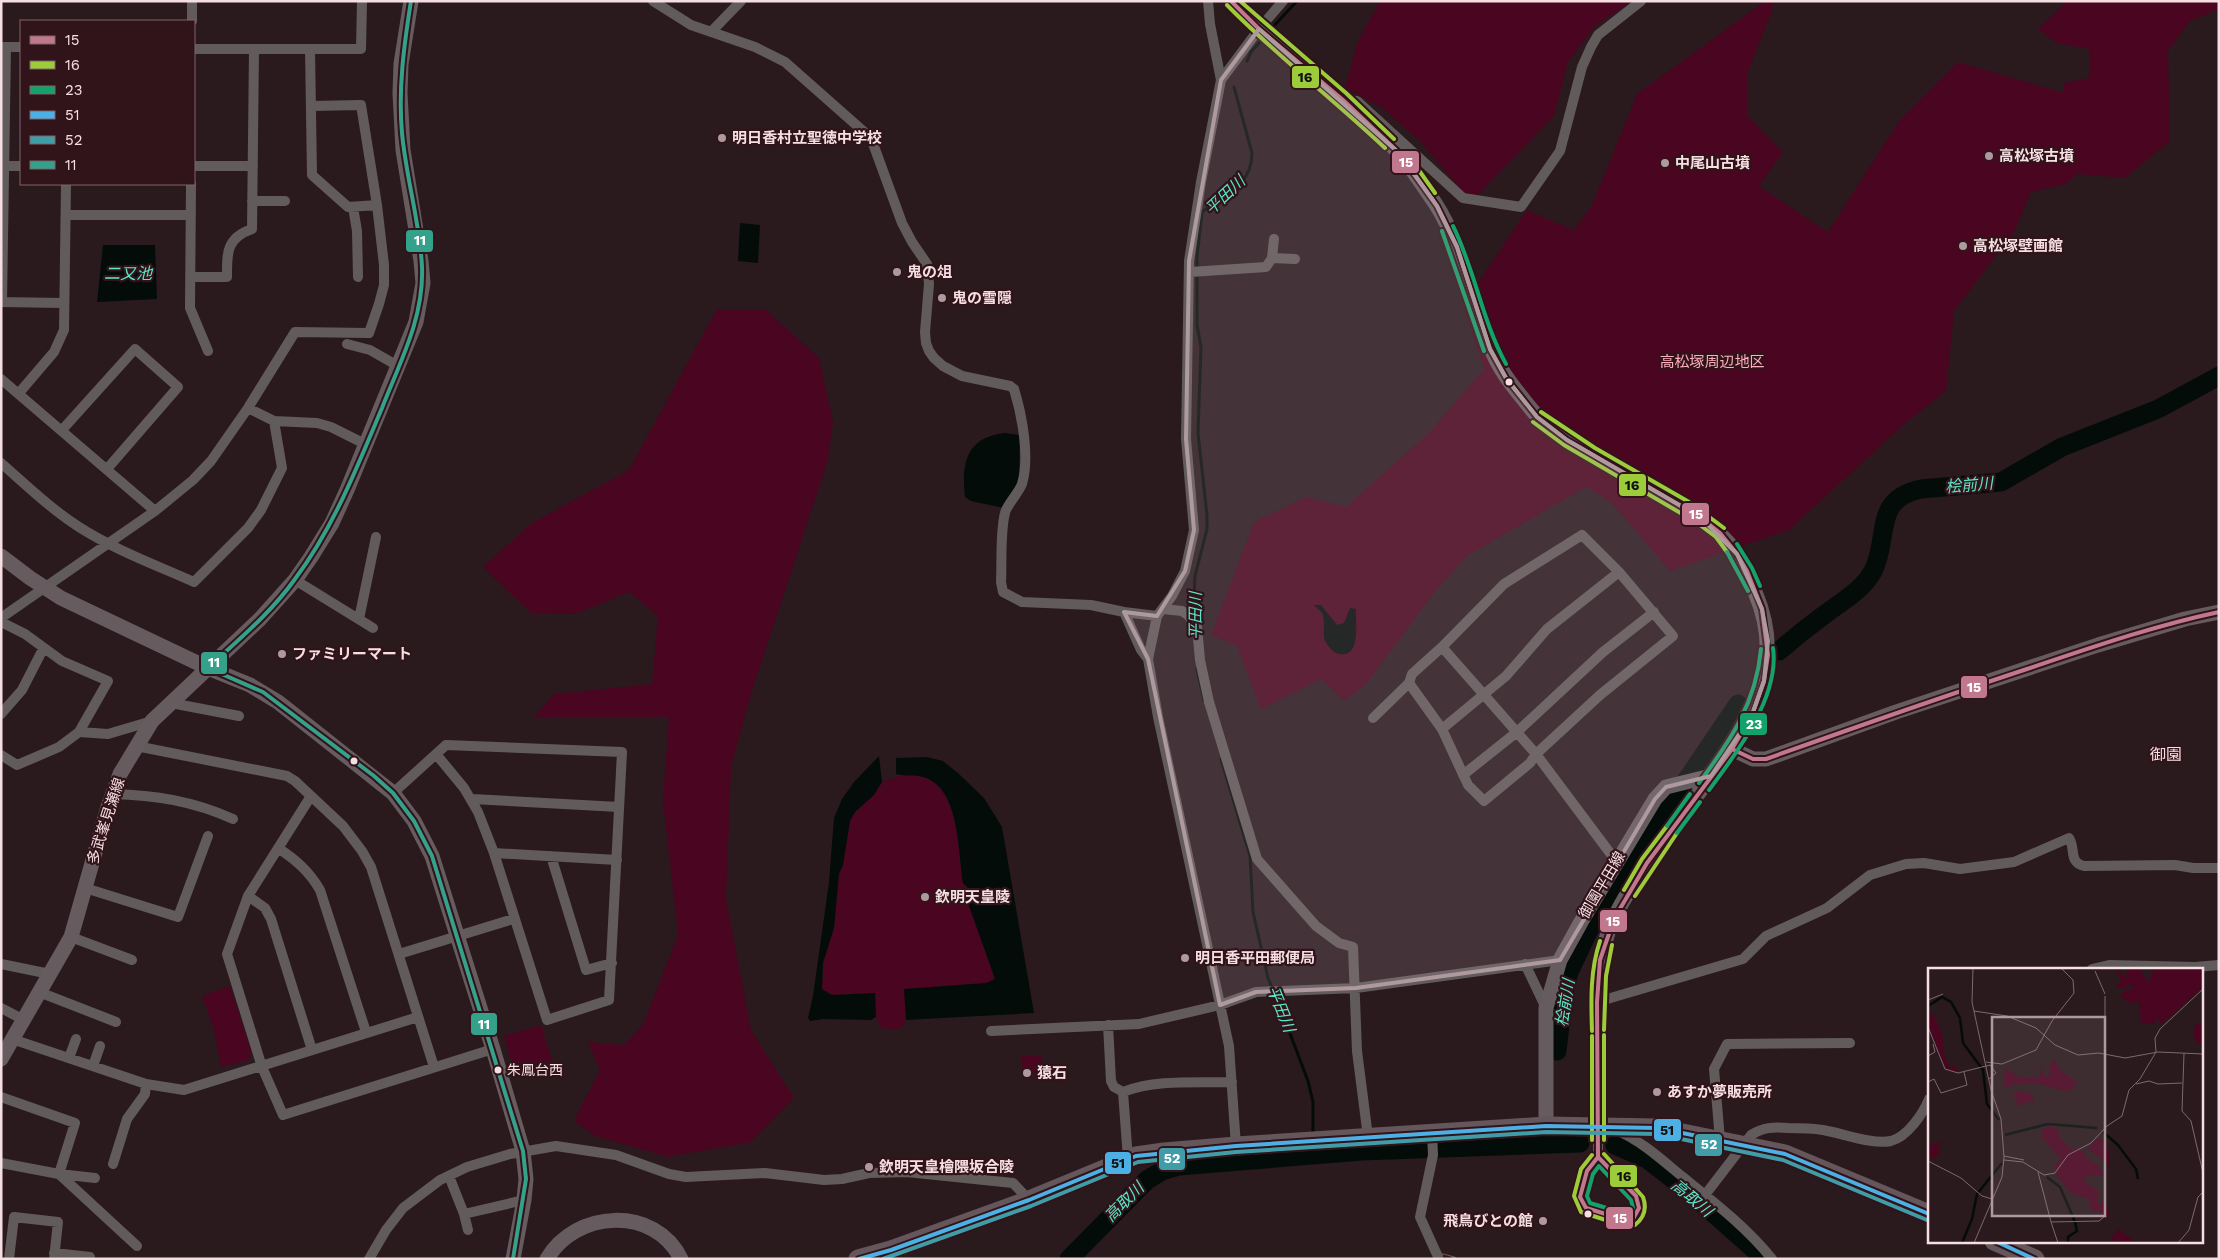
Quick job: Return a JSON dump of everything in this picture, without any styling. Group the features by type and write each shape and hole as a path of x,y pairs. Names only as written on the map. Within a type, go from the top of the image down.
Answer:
{"highway":[{"path":"858,1259 891,1250 1029,1200 1128,1159 1164,1152 1432,1132 1546,1126 1658,1128 1785,1154 1928,1214"},
{"path":"1996,1242 2035,1259"}],"main road":[{"name":"多武峯見瀬線","path":"1,1059 71,937 112,794 120,774 152,721 260,620 295,580 332,523 367,445 416,322 422,283 422,261 403,150 400,119 401,64 412,1"},
{"path":"1231,1 1259,29 1343,100 1399,153 1437,206 1457,247 1490,349 1506,378 1538,417 1567,440 1700,516 1720,533 1737,554 1747,571 1762,609 1768,655 1764,681 1752,716 1732,749 1705,777 1647,863 1614,919 1600,960 1597,1002 1600,1073 1598,1126"},
{"path":"1,556 44,588 208,668 250,685 270,697 393,793 414,821 426,843 458,937 524,1151 526,1179 514,1259"},
{"path":"1732,749 1753,758 1766,759 1896,712 2098,645 2185,619 2219,612"},
{"name":"御園平田線","path":"1546,1126 1546,1008 1560,960 1616,861 1654,799 1666,787 1705,777"},
{"path":"548,1256 570,1234 582,1226 596,1222 625,1221 641,1224 658,1232 671,1244 681,1259"}],"street":[{"path":"192,1 192,20"},
{"path":"195,49 362,49 362,1"},
{"path":"652,1 691,25 755,47 784,62 871,138 902,223 927,264 929,284 925,332 929,351 943,366 962,376 1010,386 1014,389 1023,417 1024,470 1022,482 1017,496 1005,511 1001,582 1003,592 1022,602 1092,605 1124,612 1182,611 1188,615 1197,627 1200,660 1209,702 1256,860 1316,926 1339,943 1353,947 1358,1051 1368,1137"},
{"path":"711,32 740,1"},
{"path":"1208,1 1210,24 1222,80 1194,225 1189,261 1195,272 1186,439 1194,530 1185,571 1172,596 1160,612 1148,659 1158,717 1229,1046 1236,1146"},
{"path":"1222,80 1259,29 1283,1"},
{"path":"1343,100 1358,101 1463,198 1521,207 1560,151 1582,67 1591,47 1598,35 1641,1"},
{"path":"20,47 4,47 2,302 64,303"},
{"path":"191,277 226,277 227,254 232,241 240,233 252,229 254,49"},
{"path":"310,49 312,175 348,207 378,205"},
{"path":"1,618 155,512 188,485 211,461 248,408 295,332 369,333 384,285 384,265 378,205 361,105 311,106"},
{"path":"3,166 20,166"},
{"path":"195,166 253,166"},
{"path":"19,393 54,352 64,330 66,185"},
{"path":"191,185 190,308 208,351"},
{"path":"252,201 285,201"},
{"path":"354,207 357,231 358,277"},
{"path":"66,215 191,215"},
{"path":"1195,272 1266,267 1272,258 1274,239"},
{"path":"1272,258 1295,258"},
{"path":"347,344 370,350 398,366"},
{"path":"62,430 135,349 178,387 107,469"},
{"path":"1,379 155,512"},
{"path":"248,408 274,421 317,423 344,432 367,445"},
{"path":"1,463 57,511 108,543 194,582 236,543 248,528 261,510 282,468 274,421"},
{"path":"1373,718 1409,683 1412,674 1442,648 1504,584 1582,535 1619,572 1673,636 1600,695 1536,754 1530,763 1484,801 1468,785 1442,729 1409,683"},
{"path":"359,619 376,537"},
{"path":"1442,729 1506,676 1547,629 1619,572"},
{"path":"295,580 373,628"},
{"path":"1124,612 1141,650 1148,659"},
{"path":"1463,775 1517,732 1596,658 1654,612"},
{"path":"1,622 25,634 43,649 62,661 108,680 78,732 59,747 18,765 2,757"},
{"path":"1442,648 1485,694 1536,754 1616,861"},
{"path":"1,714 22,690 43,649"},
{"path":"171,703 239,716"},
{"path":"78,732 108,734 152,721"},
{"path":"393,793 436,754 446,745 622,752 609,1000 547,1020 513,919 494,853 472,800 436,754"},
{"path":"136,746 242,769 279,774 295,781 343,826 362,851 376,881 434,1066"},
{"path":"112,794 147,795 188,802 233,819"},
{"path":"311,796 248,896 227,954 262,1066 283,1114 493,1048"},
{"path":"472,800 620,807"},
{"path":"85,888 178,917 208,836"},
{"path":"1597,1002 1743,959 1766,936 1827,908 1870,875 1906,864 1924,863 1960,869 2014,862 2069,838 2071,840 2073,858 2077,864 2084,866 2176,865 2194,868 2219,868"},
{"path":"278,848 300,863 312,876 320,890 366,1032"},
{"path":"494,853 617,860"},
{"path":"551,856 586,970 612,963"},
{"path":"248,896 265,908 271,919 312,1050"},
{"path":"399,954 513,919"},
{"path":"71,937 132,960"},
{"path":"991,1031 1139,1024 1220,1005 1256,992 1356,988 1560,960"},
{"path":"1,964 50,974"},
{"path":"1525,964 1546,1008"},
{"path":"2098,968 2109,966 2195,967 2219,965"},
{"path":"39,992 116,1022"},
{"path":"1,1008 24,1020"},
{"path":"12,1039 146,1084 184,1090 418,1017"},
{"path":"1108,1025 1111,1082 1114,1087 1123,1092 1134,1088 1170,1083 1232,1082"},
{"path":"69,1058 76,1039"},
{"path":"1720,1140 1714,1069 1727,1044 1850,1043"},
{"path":"93,1066 100,1046"},
{"path":"113,1164 127,1119 145,1094 146,1084"},
{"path":"1123,1092 1128,1159"},
{"path":"1,1097 76,1123 59,1174"},
{"path":"1705,1196 1756,1131 1772,1127 1815,1129 1873,1141 1890,1141 1900,1138 1913,1124 1928,1101"},
{"path":"1598,1157 1636,1196 1640,1202 1639,1210 1633,1219 1622,1219 1586,1208 1582,1202 1581,1190 1587,1171 1598,1157 1598,1126 1619,1132 1646,1147 1758,1242 1772,1259"},
{"path":"1432,1132 1433,1155 1420,1217 1439,1259"},
{"path":"369,1259 386,1230 403,1208 440,1180 467,1167 524,1151 556,1146 580,1148 616,1155 669,1174 686,1177 766,1173 824,1180 842,1179 869,1173 907,1172 1013,1183 1029,1200"},
{"path":"1,1163 59,1174 96,1178"},
{"path":"59,1174 137,1246"},
{"path":"449,1176 464,1214 468,1230"},
{"path":"464,1214 524,1200"},
{"path":"9,1259 14,1217 58,1222 54,1256 90,1257"}],"highlighted area":[{"path":"1259,29 1399,153 1437,206 1457,247 1490,349 1506,378 1537,417 1567,440 1700,517 1737,554 1762,609 1768,641 1764,681 1752,715 1711,776 1666,787 1655,799 1560,960 1356,988 1256,992 1220,1005 1148,659 1124,612 1157,616 1185,571 1194,530 1186,439 1189,261 1221,80"}],"green space":[{"path":"1380,1 1633,1 1595,26 1568,62 1554,116 1477,196 1463,192 1420,141 1382,108 1345,88 1357,43"},
{"name":"高松塚周辺地区","path":"1765,1 1773,1 1772,11 1748,71 1747,115 1783,152 1759,186 1828,232 1899,121 1958,62 2064,93 2064,83 2089,78 2089,49 2057,43 2038,29 2067,1 2218,1 2217,10 2190,21 2168,51 2170,141 2125,178 2078,174 2065,184 2031,192 2014,232 1954,311 1946,391 1903,425 1789,530 1670,571 1611,502 1586,487 1467,556 1434,593 1366,684 1344,701 1321,679 1261,709 1237,646 1211,635 1254,522 1306,497 1346,507 1429,433 1484,369 1463,305 1527,210 1574,230 1592,205 1637,94"},
{"path":"717,309 765,309 819,358 833,421 828,460 751,694 731,767 726,899 751,1030 794,1098 751,1142 668,1157 595,1136 574,1121 600,1070 588,1042 624,1045 643,1025 678,935 663,801 669,717 534,717 554,694 652,684 658,616 629,592 575,614 531,613 483,567 532,523 629,470"},
{"path":"899,776 922,777 934,783 944,793 955,822 963,883 968,888 968,903 995,979 986,983 904,989 905,1021 901,1028 894,1029 881,1028 876,1017 875,993 832,995 822,989 823,963 834,928 839,874 843,865 850,821 855,812 874,795 882,782"},
{"path":"230,986 251,1051 249,1060 221,1067 214,1029 202,996"},
{"path":"541,1025 552,1060 514,1071 504,1036"},
{"path":"1021,1056 1042,1056 1040,1073 1023,1073"}],"water":[{"path":"740,223 760,225 758,263 738,261"},
{"name":"二又池","path":"103,245 155,245 157,299 97,302"},
{"path":"1005,433 1020,435 1019,481 1004,508 971,501 965,497 964,485 964,474 969,454 974,446 982,440"},
{"path":"1314,605 1321,605 1337,625 1344,623 1350,608 1356,609 1356,638 1351,650 1346,654 1335,652 1325,641 1323,616"},
{"path":"879,756 882,782 874,795 855,812 850,821 843,865 839,874 834,928 823,963 822,989 832,995 875,993 876,1017 871,1020 823,1019 810,1021 808,1018 813,996 829,882 834,818 842,799 854,782"},
{"path":"927,757 943,761 959,774 984,798 1002,827 1034,1013 906,1020 904,989 986,983 995,979 968,903 968,888 963,883 958,838 951,807 944,793 935,783 920,776 896,774 896,758"}],"waterway":[{"name":"平田川","path":"1272,28 1297,1"},
{"name":"平田川","path":"1247,61 1251,52 1260,42"},
{"name":"平田川","path":"1193,616 1195,576 1207,529 1198,433 1201,347 1197,325 1197,257 1202,212 1236,188 1243,181 1251,164 1252,153 1234,87"},
{"name":"桧前川","path":"1779,651 1851,595 1869,578 1878,558 1885,521 1889,511 1895,501 1906,494 1921,489 2001,482 2062,447 2158,409 2219,376"},
{"name":"平田川","path":"1197,669 1204,700"},
{"name":"桧前川","path":"1557,1051 1564,991 1569,972 1590,928 1617,883 1738,704"},
{"name":"平田川","path":"1221,759 1250,856 1253,912 1272,988"},
{"name":"平田川","path":"1275,994 1308,1081 1313,1102 1313,1136"},
{"name":"高取川","path":"1069,1259 1147,1180 1162,1171 1179,1166 1362,1151 1580,1143"},
{"name":"高取川","path":"1615,1145 1647,1159 1687,1190 1765,1259"},
{"name":"平田川","path":"1312,1147 1312,1155"}],"railway":[{"path":"1443,1256 1454,1259"}],"transit line":[{"name":"11","path":"411,1 401,84 401,116 404,150 421,250 422,286 415,322 403,357 363,452 344,496 322,539 276,603 208,668 263,692 374,776 393,793 414,821 432,856 523,1151 526,1179 513,1259"},
{"name":"15","path":"1231,1 1259,29 1343,100 1399,153 1437,206 1457,247 1490,349 1506,378 1537,417 1567,440 1700,517 1720,533 1737,554 1747,571 1762,609 1768,655 1764,681 1752,715 1732,749 1647,863 1614,919 1600,960 1597,1002 1598,1157"},
{"name":"16","path":"1240,1 1346,93 1394,139"},
{"name":"16","path":"1227,5 1265,42 1385,148"},
{"name":"16","path":"1413,162 1435,193"},
{"name":"23","path":"1453,226 1461,243 1491,330 1506,364"},
{"name":"23","path":"1442,231 1484,351"},
{"name":"16","path":"1541,412 1595,448 1689,502 1724,528"},
{"name":"16","path":"1533,422 1564,445 1696,522 1716,537 1727,552"},
{"name":"23","path":"1737,544 1752,568 1760,586"},
{"name":"23","path":"1727,552 1748,591"},
{"name":"15","path":"1732,749 1753,759 1766,759 2098,645 2219,612"},
{"name":"23","path":"1709,790 1743,742 1763,705 1770,686 1773,648"},
{"name":"23","path":"1699,783 1731,736 1748,704 1754,687 1761,649"},
{"name":"23","path":"1667,826 1690,794"},
{"name":"23","path":"1677,833 1700,802"},
{"name":"16","path":"1624,890 1642,859 1667,826"},
{"name":"16","path":"1635,896 1677,833"},
{"name":"16","path":"1592,1031 1591,997 1593,974 1600,941"},
{"name":"16","path":"1604,1030 1606,976 1612,945"},
{"name":"16","path":"1604,1035 1604,1140"},
{"name":"16","path":"1592,1036 1592,1140"},
{"name":"51","path":"859,1259 891,1250 1029,1200 1136,1156 1236,1146 1546,1126 1658,1128 1785,1154 1928,1214"},
{"name":"52","path":"883,1259 1031,1206 1138,1162 1236,1152 1546,1132 1657,1134 1783,1160 1927,1220"},
{"name":"16","path":"1592,1155 1581,1169 1574,1196 1581,1212 1621,1225 1635,1225 1641,1219 1644,1212 1643,1197 1604,1154"},
{"name":"15","path":"1598,1157 1636,1196 1639,1208 1633,1219 1622,1219 1586,1208 1580,1197 1587,1171 1598,1157"},
{"name":"23","path":"1599,1166 1631,1200 1633,1208 1630,1213 1623,1213 1590,1203 1587,1196 1593,1174 1599,1166"},
{"name":"51","path":"1997,1242 2034,1259"}],"place":[{"name":"明日香村立聖徳中学校","path":"722,138"},
{"name":"高松塚古墳","path":"1989,156"},
{"name":"中尾山古墳","path":"1665,163"},
{"name":"高松塚壁画館","path":"1963,246"},
{"name":"鬼の俎","path":"897,272"},
{"name":"鬼の雪隠","path":"942,298"},
{"name":"ファミリーマート","path":"282,654"},
{"name":"欽明天皇陵","path":"925,897"},
{"name":"明日香平田郵便局","path":"1185,958"},
{"name":"朱鳳台西","path":"498,1070"},
{"name":"猿石","path":"1027,1073"},
{"name":"あすか夢販売所","path":"1657,1092"},
{"name":"欽明天皇檜隈坂合陵","path":"869,1167"},
{"name":"飛鳥びとの館","path":"1543,1221"}],"district":[{"name":"御園","path":"2166,754"}]}
